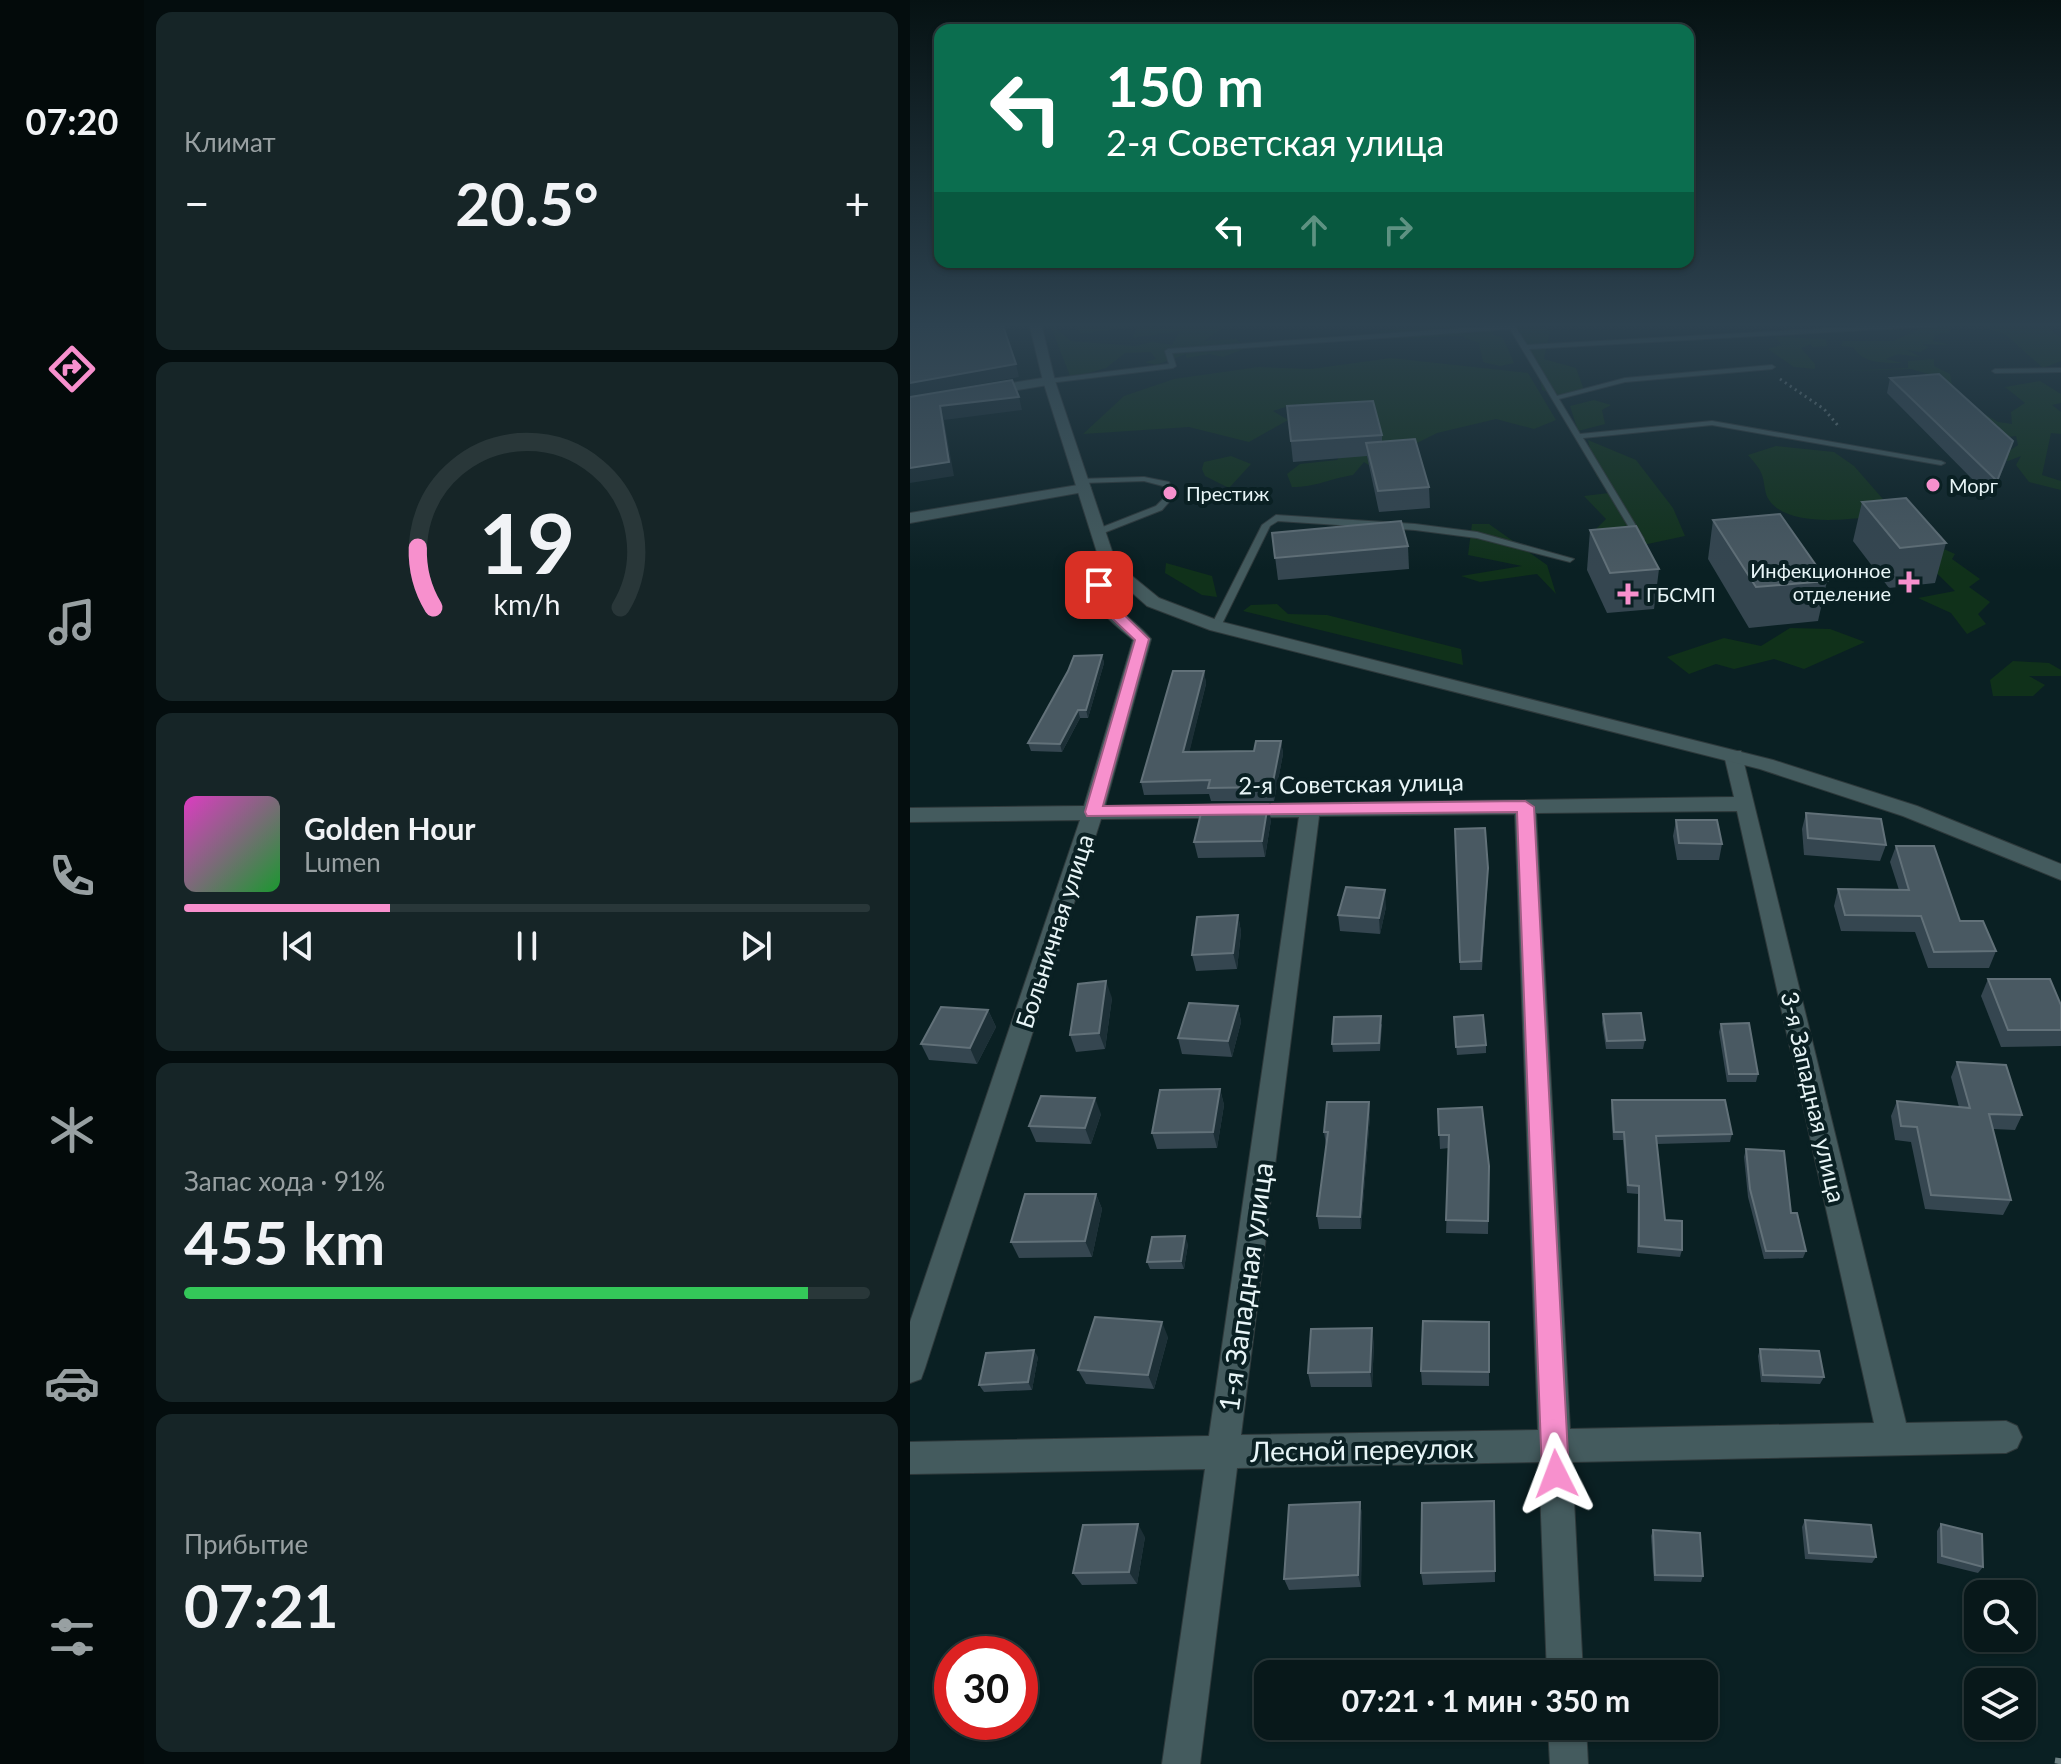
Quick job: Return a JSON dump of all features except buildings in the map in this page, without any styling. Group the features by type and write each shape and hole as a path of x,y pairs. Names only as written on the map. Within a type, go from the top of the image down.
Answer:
{"street":[{"name":"Больничная улица","path":"910,1368 1093,812 1142,639 1102,601 1099,585 1109,565 1057,405"},
{"path":"910,518 1083,484"},
{"path":"1109,565 1153,602 1216,626 1734,755 1910,811 2061,872"},
{"name":"3-я Западная улица","path":"1734,755 1894,1439"},
{"name":"2-я Советская улица","path":"910,815 1745,804"},
{"path":"1525,807 1564,1660"},
{"name":"1-я Западная улица","path":"1181,1764 1310,809"},
{"name":"Лесной переулок","path":"910,1458 2006,1437"},
{"path":"1568,1740 1569,1764"}],"lane":[{"path":"1560,405 1648,552"},
{"path":"1578,436 1712,423 1941,463"},
{"path":"1083,484 1144,479 1166,484 1171,495 1159,508 1098,532"},
{"path":"1216,626 1266,525 1276,518 1415,527 1477,535 1570,559"}],"path":[{"path":"1818,405 1856,447"}],"green space":[{"path":"1114,405 1291,405 1273,411 1288,420 1249,442 1189,427 1083,434"},
{"path":"1299,405 1547,405 1556,420 1534,429 1496,419 1437,433 1407,448 1383,451 1335,419"},
{"path":"1610,405 1602,410 1605,424 1578,431 1570,406"},
{"path":"1969,405 1998,422 2012,424 2011,412 2021,405 2052,405 2061,412 2061,434 2051,433 2042,475 2061,481 2061,490 2029,482 2016,465 2021,456 2008,461 1997,459 2018,445 2016,436 1990,439"},
{"path":"1588,440 1636,460 1673,508 1685,536 1615,551 1593,532 1606,519 1584,496 1609,493 1596,475"},
{"path":"1352,441 1391,462 1378,471 1364,462 1353,475 1292,487 1287,474 1300,464 1337,460"},
{"path":"1776,446 1834,452 1854,466 1889,506 1884,515 1822,520 1806,519 1778,509 1767,497 1761,472 1748,455"},
{"path":"1231,456 1251,464 1229,488 1205,476 1202,469 1204,462"},
{"path":"1472,524 1489,524 1547,565 1556,594 1537,574 1480,582 1461,576 1522,566 1468,555"},
{"path":"1928,542 1955,554 1952,559 1980,579 1969,587 1990,602 1978,614 1986,624 1967,634 1951,613 1918,598 1955,591 1914,551"},
{"path":"1166,563 1212,576 1217,597 1202,595 1165,573"},
{"path":"1277,604 1288,614 1327,615 1461,649 1463,665 1243,611 1251,605"},
{"path":"1790,628 1830,629 1865,642 1804,669 1774,659 1734,669 1716,664 1689,674 1667,657 1724,638 1761,646"},
{"path":"2013,661 2049,663 2061,670 2061,676 2029,676 2045,685 2033,696 1993,696 1990,680"}],"railway":[{"path":"2059,1764 2061,1750"}],"place":[{"name":"Морг","path":"1933,485"},
{"name":"Престиж","path":"1170,493"},
{"name":"Инфекционное отделение","path":"1909,582"},
{"name":"ГБСМП","path":"1628,594"}],"route":[{"path":"1099,585 1102,601 1142,639 1093,812 1525,807 1556,1474"}]}
